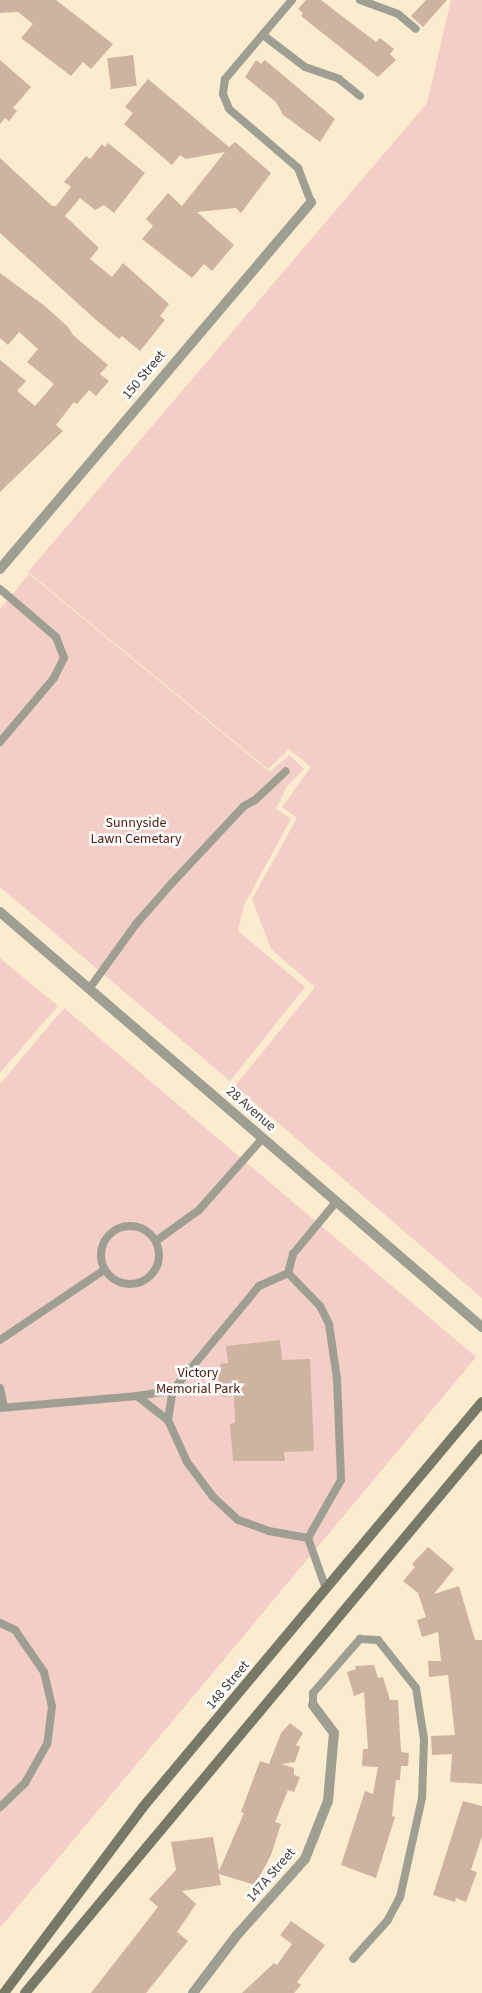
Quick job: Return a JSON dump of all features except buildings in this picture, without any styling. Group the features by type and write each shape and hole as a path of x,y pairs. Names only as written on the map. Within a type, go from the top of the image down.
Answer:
{"main road":[{"name":"148 Street","path":"4,1993 143,1806 482,1402"},
{"path":"25,1993 482,1445"}],"street":[{"name":"150 Street","path":"2,564 310,202"},
{"name":"28 Avenue","path":"0,912 482,1327"},
{"name":"147A Street","path":"193,1993 237,1935 306,1860 328,1801 334,1734 312,1705"}],"lane":[{"path":"292,0 225,80 223,94 229,109 298,168 310,202"},
{"path":"360,0 398,14 416,29"},
{"path":"263,35 305,67 339,78 360,96"},
{"path":"0,589 56,637 64,658 54,678 0,742"},
{"path":"89,989 136,924 172,883 244,806 255,800 286,771"},
{"path":"156,1241 199,1210 264,1138"},
{"path":"288,1273 292,1254 336,1202"},
{"path":"132,1226 141,1228 156,1241 159,1250 156,1268 143,1282 125,1284 116,1281 104,1270 101,1248 113,1231 132,1226"},
{"path":"0,1340 104,1270"},
{"path":"168,1420 173,1390 259,1286 288,1273"},
{"path":"288,1273 320,1306 329,1324 337,1379 341,1480 308,1538 326,1589"},
{"path":"0,1388 2,1407 137,1396 173,1390"},
{"path":"137,1396 168,1420 187,1462 213,1497 238,1520 269,1532 308,1538"},
{"path":"0,1623 15,1630 44,1672 52,1706 47,1744 25,1783 0,1807"},
{"path":"312,1705 313,1693 360,1639 378,1640 416,1688 424,1739 422,1798 400,1897 388,1920 353,1959"}],"green space":[{"path":"451,0 482,0 482,1298 235,1086 315,987 271,949 252,899 297,818 282,807 311,767 289,749 268,769 28,572 427,103"},
{"name":"Sunnyside Lawn Cemetary","path":"29,574 270,772 289,755 304,769 287,786 276,809 291,819 244,905 238,931 305,987 230,1081 0,887 0,609"},
{"path":"0,958 58,1006 0,1073"},
{"name":"Victory Memorial Park","path":"64,1008 476,1357 0,1928 0,1084"}]}
